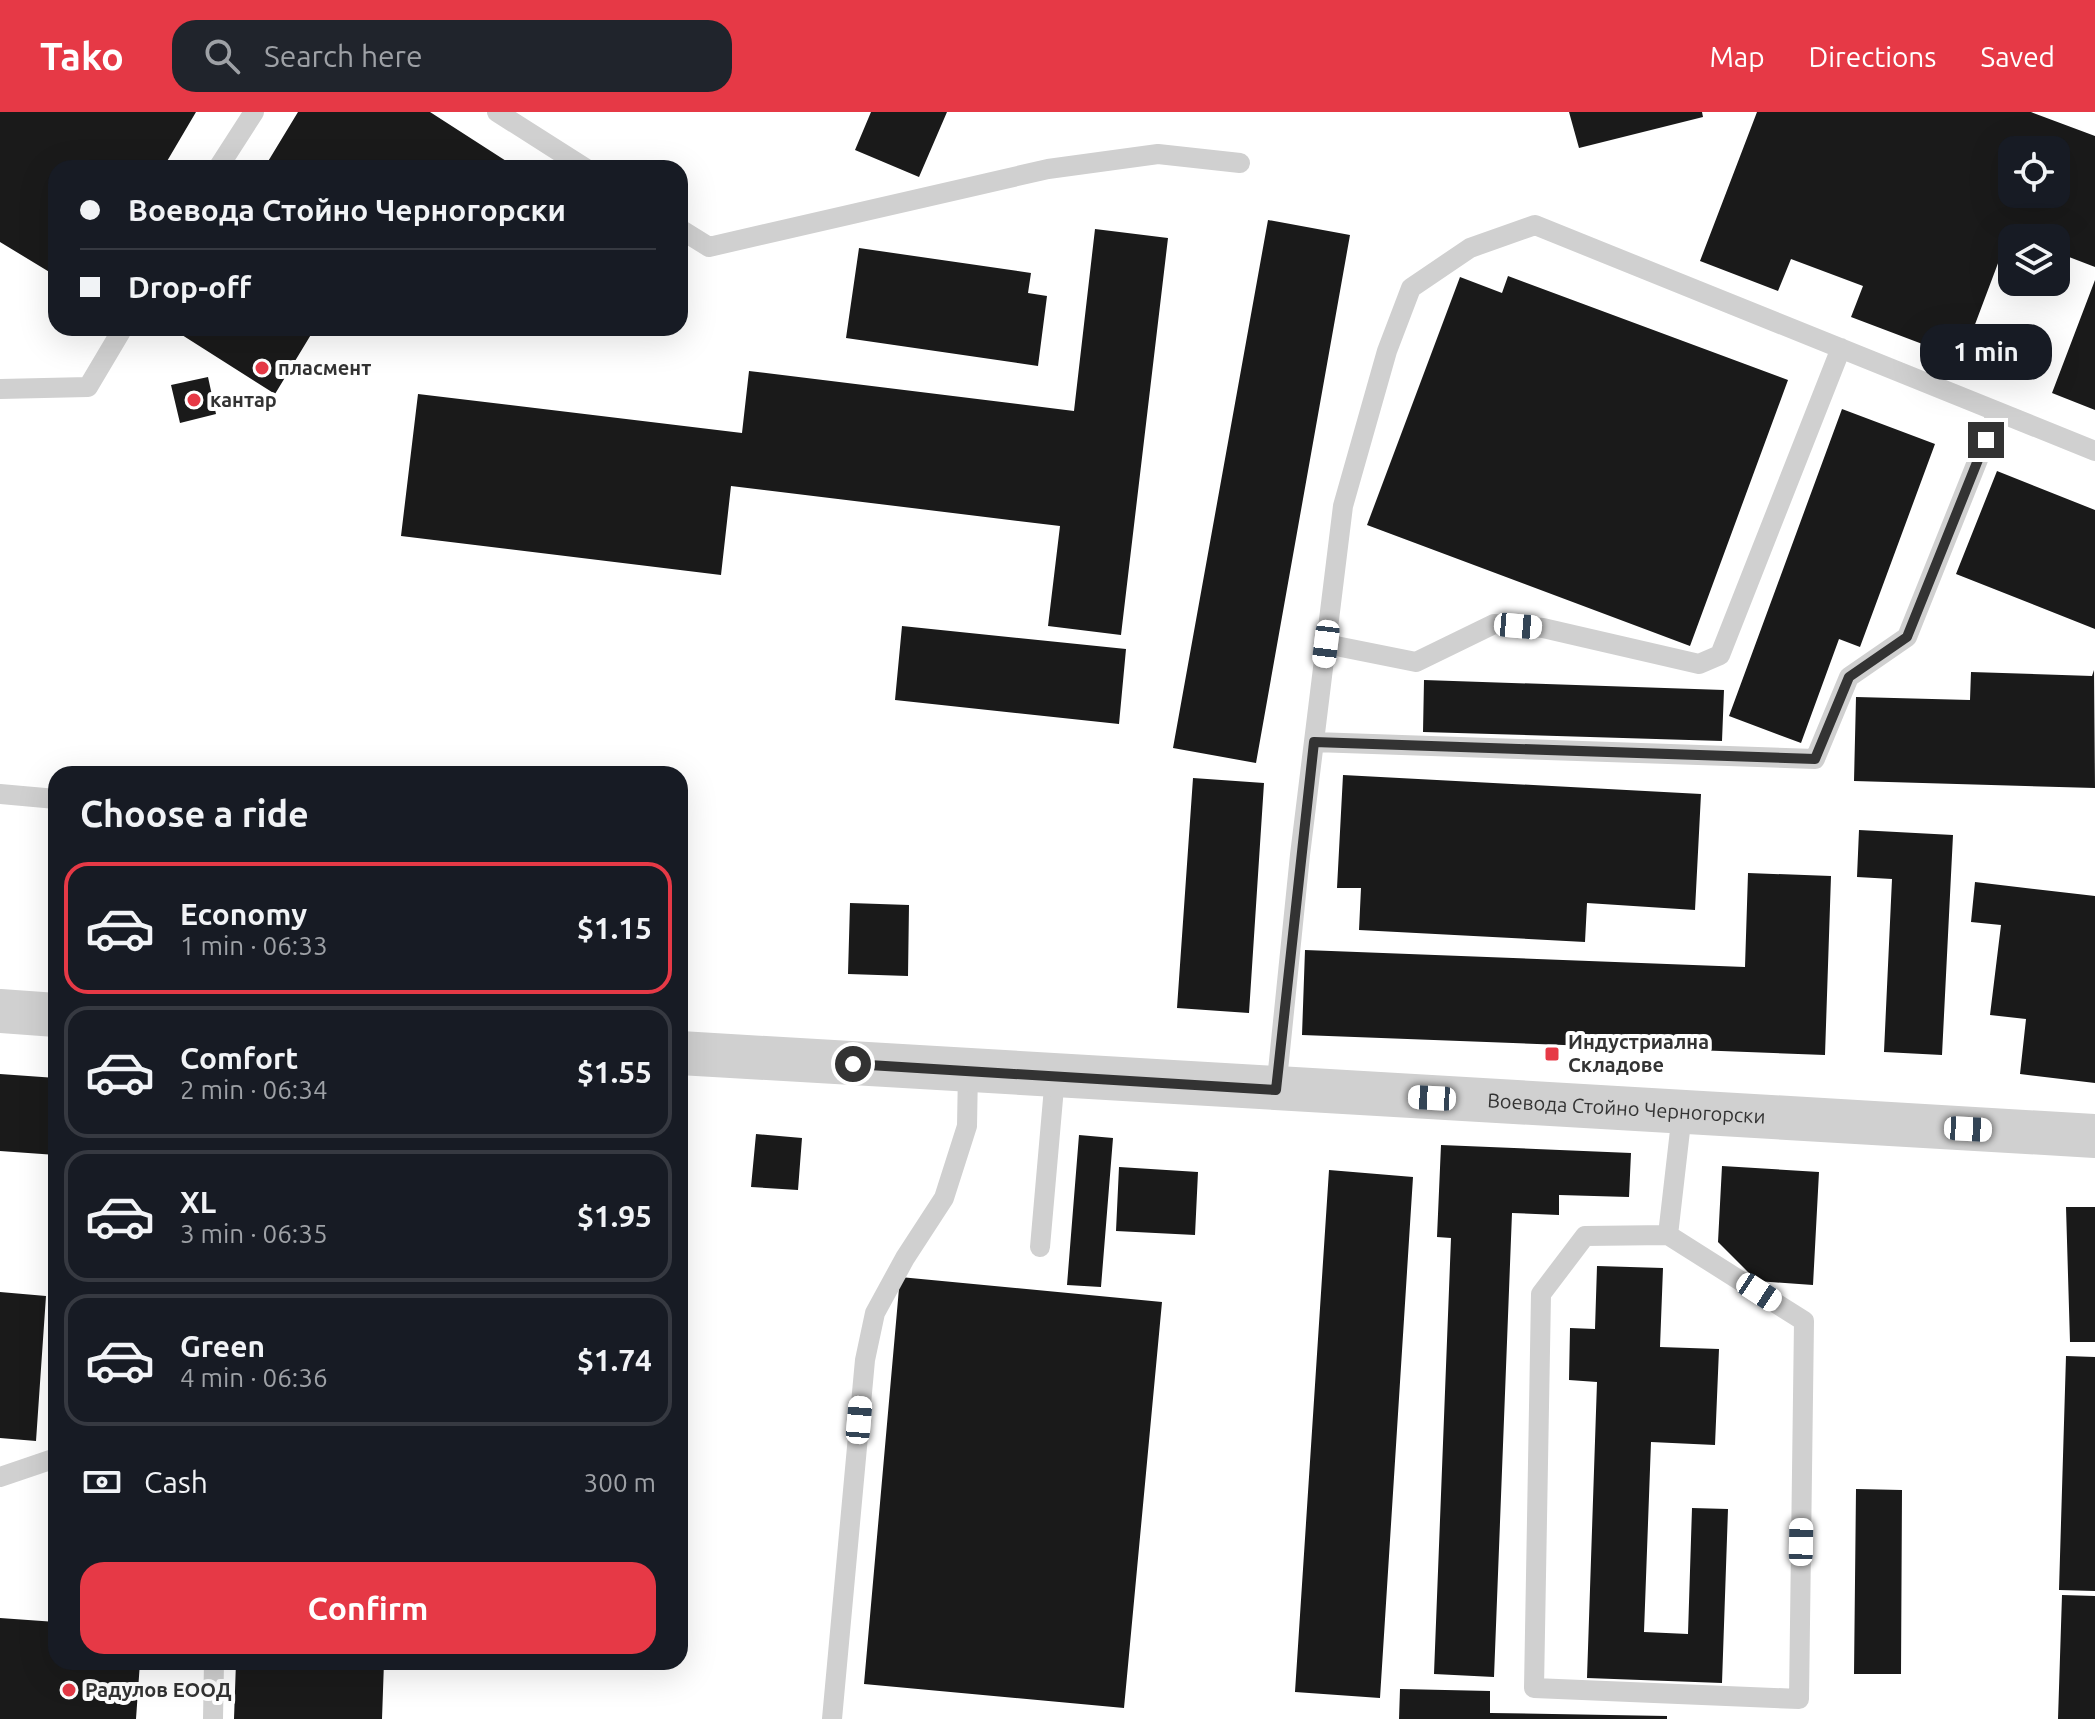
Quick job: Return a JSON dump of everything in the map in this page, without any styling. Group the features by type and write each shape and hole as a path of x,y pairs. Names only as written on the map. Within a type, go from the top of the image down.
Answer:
{"street":[{"path":"0,1011 48,1014"},
{"name":"Воевода Стойно Черногорски","path":"688,1054 2095,1136"}],"lane":[{"path":"223,160 254,112"},
{"path":"497,112 572,160"},
{"path":"688,234 709,247 1048,169 1158,154 1240,163"},
{"path":"1276,1090 1343,506 1387,351 1411,288 1470,248 1535,225 2095,451"},
{"path":"0,389 88,387 118,336"},
{"path":"1326,644 1416,662 1494,624 1543,628 1699,664 1720,655 1841,348"},
{"path":"1314,742 1815,759 1849,677 1907,637 1997,412"},
{"path":"0,794 48,798"},
{"path":"832,1719 865,1360 875,1313 905,1258 944,1198 967,1126 968,1071"},
{"path":"1040,1247 1055,1076"},
{"path":"1668,1235 1682,1113"},
{"path":"1668,1235 1804,1321 1799,1699 1534,1688 1541,1294 1585,1236 1668,1235"},
{"path":"0,1477 48,1461"},
{"path":"213,1719 214,1670"}],"building":[{"path":"0,112 196,112 168,160 48,160 48,271 0,242"},
{"path":"298,112 430,112 505,160 269,160"},
{"path":"871,112 947,112 919,177 855,150"},
{"path":"1569,112 1702,112 1703,117 1579,148"},
{"path":"1757,112 2031,112 2095,136 2095,267 2070,257 2070,224 1998,224 1998,263 1962,359 1851,317 1863,286 1791,259 1778,291 1700,261"},
{"path":"1268,220 1350,235 1256,763 1173,748"},
{"path":"1095,229 1168,238 1121,635 1048,626 1060,526 731,486 721,575 401,536 418,394 742,433 749,371 1074,411"},
{"path":"859,248 1031,273 1028,293 1047,296 1038,366 846,338"},
{"path":"1508,276 1788,380 1690,646 1367,525 1460,277 1502,293"},
{"path":"2095,280 2095,410 2052,393"},
{"name":"пласмент","path":"184,336 310,336 275,394"},
{"name":"кантар","path":"208,377 216,414 180,423 171,385"},
{"path":"1842,409 1935,444 1860,647 1839,639 1801,743 1729,716"},
{"path":"1997,471 2095,510 2095,629 1956,574"},
{"path":"902,626 1126,649 1119,724 895,700"},
{"path":"2094,670 2095,788 1854,781 1856,697 1970,700 1971,672 2092,676"},
{"path":"1424,680 1724,690 1722,741 1423,732"},
{"path":"1343,775 1701,794 1695,910 1587,903 1585,942 1359,930 1361,888 1337,888"},
{"path":"1193,778 1264,783 1249,1013 1177,1008"},
{"path":"1859,830 1953,835 1942,1055 1884,1052 1892,879 1857,877"},
{"path":"1748,873 1831,876 1825,1055 1302,1035 1305,950 1745,967"},
{"path":"1975,882 2095,896 2095,1083 2020,1074 2026,1019 1990,1015 2001,925 1971,922"},
{"path":"850,903 909,905 908,976 848,974"},
{"path":"0,1074 48,1077 48,1154 0,1151"},
{"path":"756,1134 802,1138 798,1190 751,1187"},
{"path":"1079,1135 1113,1138 1101,1287 1067,1285"},
{"path":"1441,1145 1631,1153 1629,1197 1559,1195 1559,1215 1512,1213 1494,1677 1434,1674 1451,1238 1437,1237"},
{"path":"1722,1166 1819,1172 1813,1285 1757,1281 1718,1242"},
{"path":"1119,1167 1198,1172 1195,1235 1116,1231"},
{"path":"1329,1170 1413,1177 1380,1698 1295,1692"},
{"path":"2066,1207 2095,1207 2095,1342 2070,1342"},
{"path":"1597,1266 1663,1268 1660,1347 1719,1349 1715,1445 1651,1442 1644,1632 1688,1634 1692,1508 1728,1509 1722,1683 1587,1678 1597,1382 1569,1380 1570,1328 1595,1329"},
{"path":"900,1277 1162,1302 1124,1708 864,1684"},
{"path":"0,1292 46,1296 36,1441 0,1438"},
{"path":"2066,1356 2095,1357 2095,1591 2059,1590"},
{"path":"1856,1489 1902,1490 1901,1674 1854,1674"},
{"path":"2062,1595 2095,1596 2095,1719 2058,1719"},
{"name":"Радулов ЕООД","path":"0,1618 48,1621 48,1670 139,1670 136,1719 0,1719"},
{"path":"236,1670 384,1670 382,1719 234,1719"},
{"path":"1400,1689 1490,1691 1490,1713 1667,1716 1667,1719 1399,1719"}],"place":[{"name":"пласмент","path":"262,368"},
{"name":"кантар","path":"194,400"},
{"name":"Индустриална Складове","path":"1552,1054"},
{"name":"Радулов ЕООД","path":"69,1690"}],"route":[{"path":"853,1064 1276,1090 1314,742 1815,759 1849,677 1907,637 1986,440"}]}
